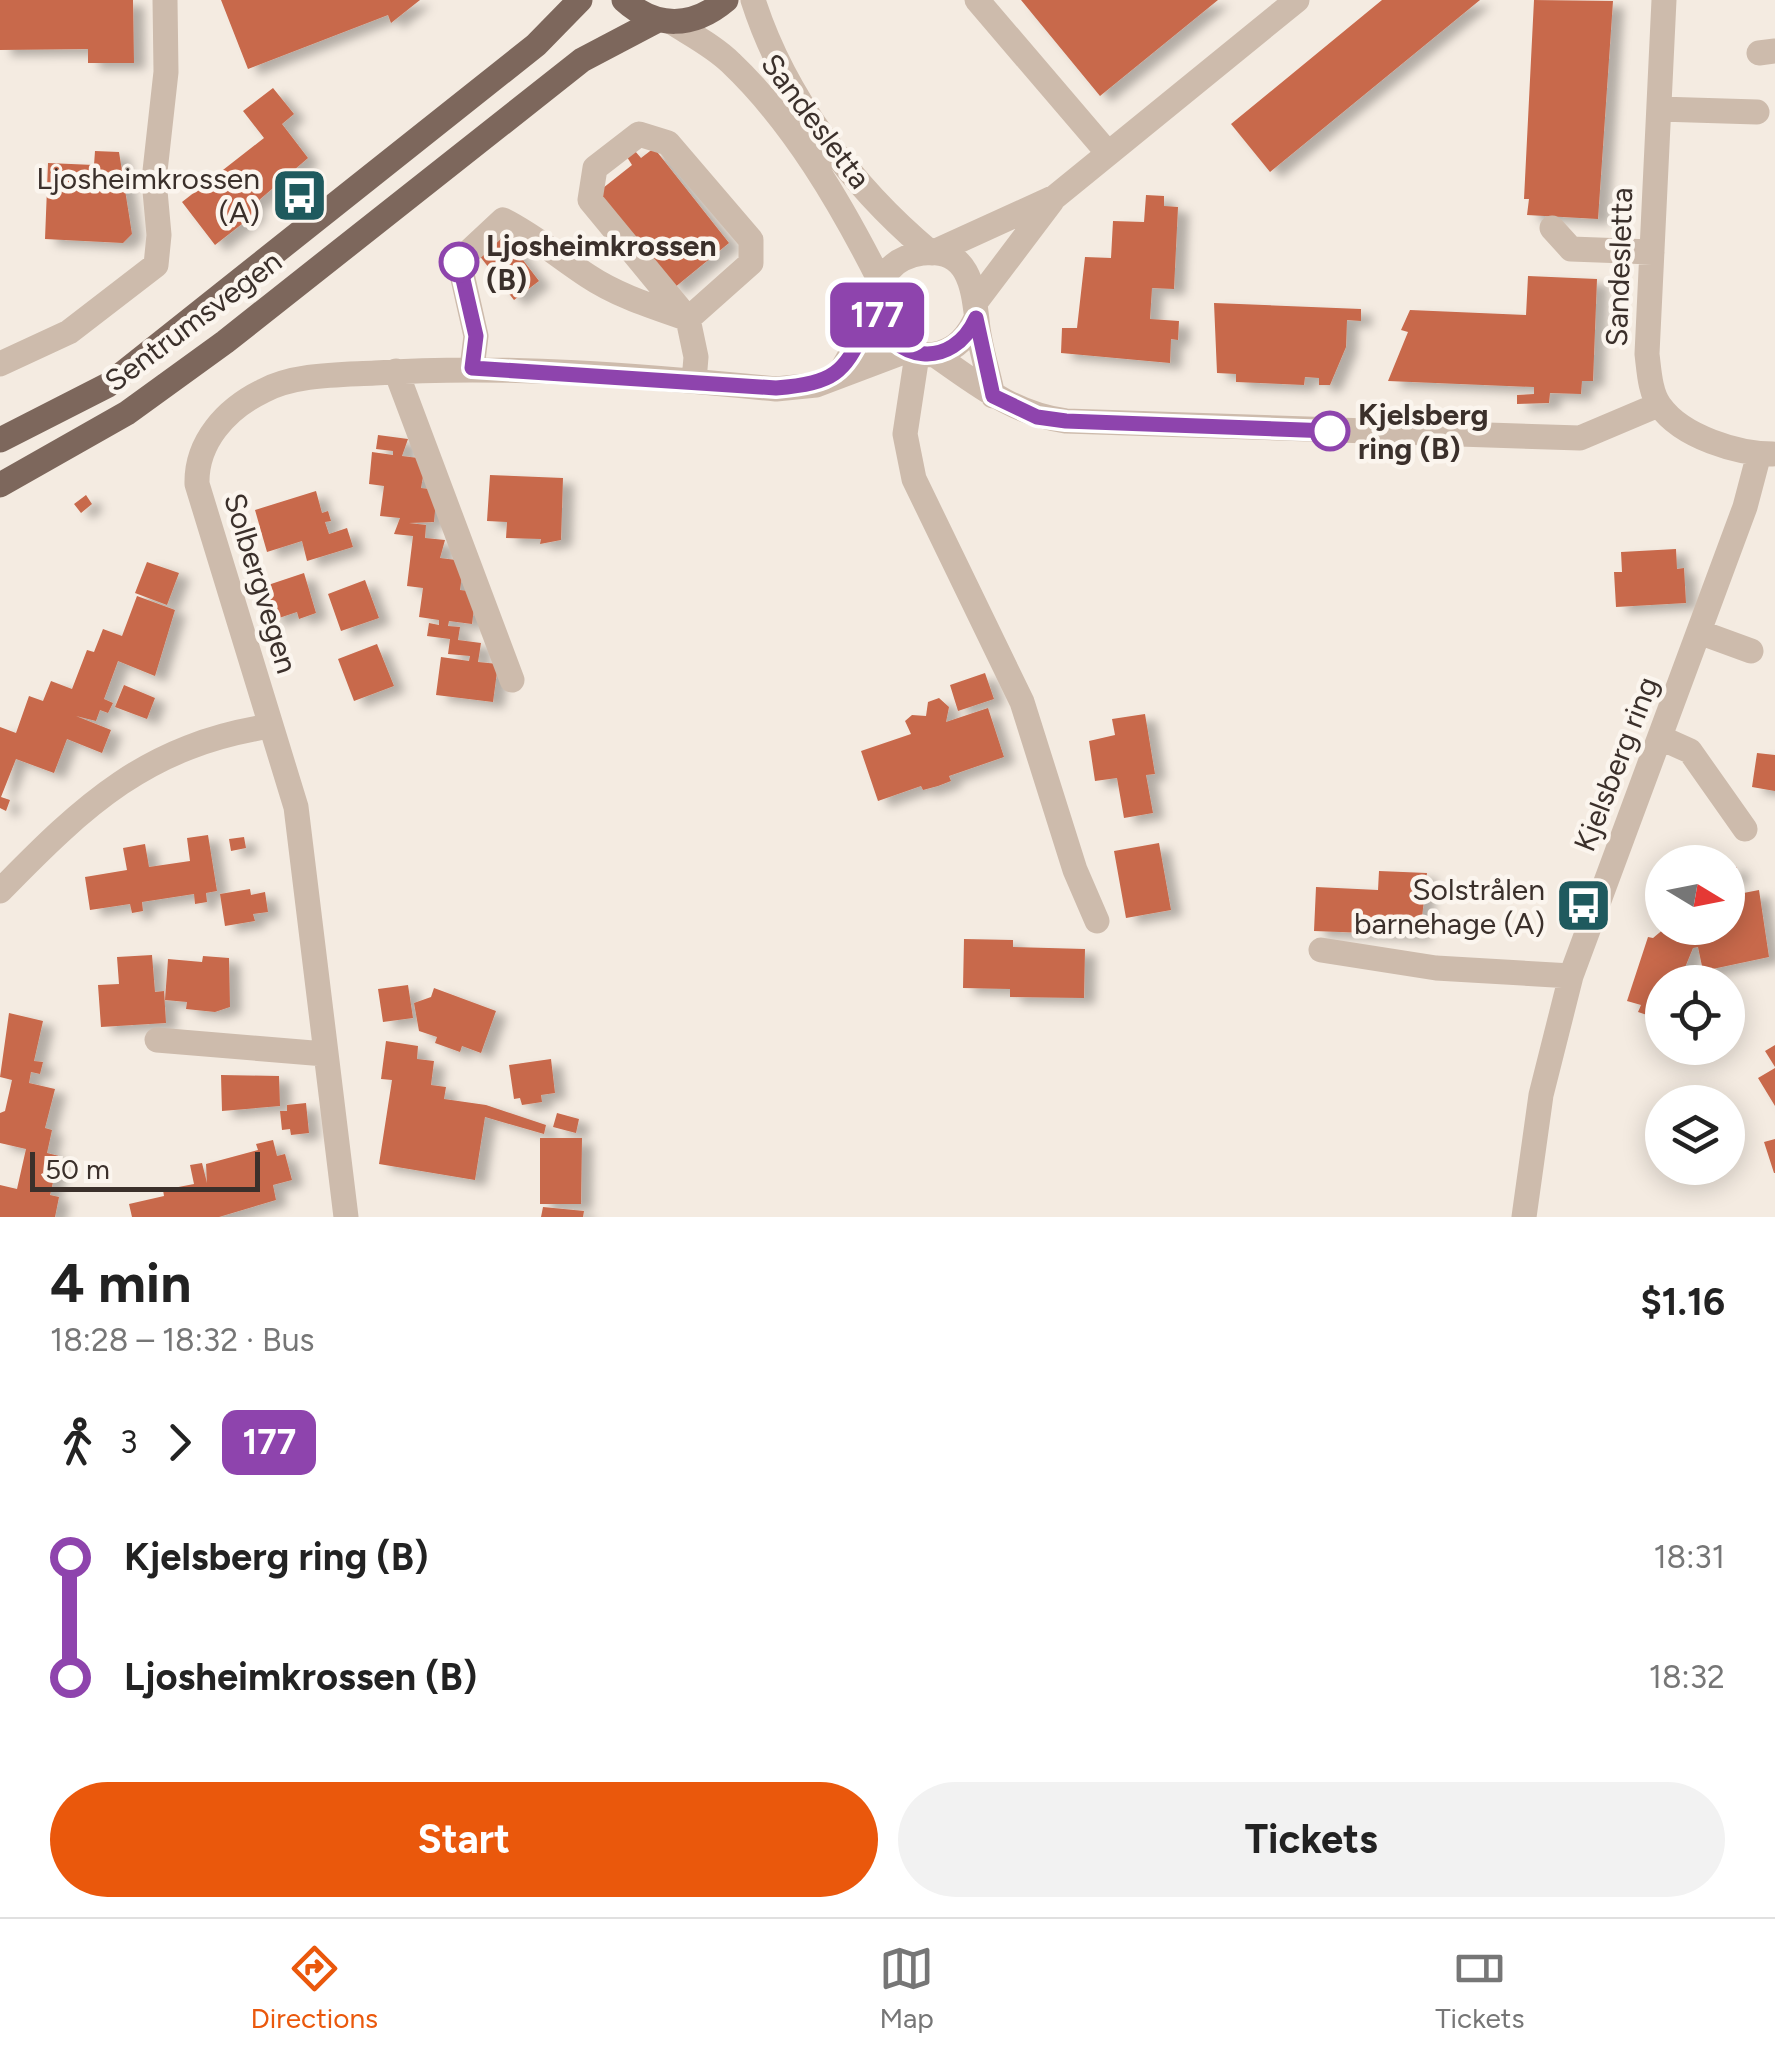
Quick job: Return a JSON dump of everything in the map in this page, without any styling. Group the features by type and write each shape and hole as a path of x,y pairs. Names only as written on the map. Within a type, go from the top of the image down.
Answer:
{"main road":[{"name":"Sentrumsvegen","path":"0,440 108,385 536,46 580,0"},
{"path":"624,0 666,22"},
{"name":"Sentrumsvegen","path":"0,486 127,413 225,342 582,60 666,22 692,20 726,0"}],"street":[{"path":"0,364 69,332 156,265 159,236 154,180 166,72 165,0"},
{"name":"Sandesletta","path":"753,0 766,42 798,98 882,212 932,252 954,260 971,277 977,308"},
{"path":"976,0 1107,152"},
{"path":"919,354 961,342 977,308 1055,197 1296,0"},
{"name":"Sandesletta","path":"1658,405 1647,354 1664,0"},
{"name":"Sandesletta","path":"666,22 730,62 840,203 880,281"},
{"path":"1659,109 1757,112"},
{"path":"688,319 750,263 751,240 668,143 640,134 595,168 590,200 688,319 696,356 694,381"},
{"path":"840,373 876,310 880,281 893,265 910,255 932,252 1055,197"},
{"path":"472,368 476,336 459,262 503,220 543,240 588,276 637,302 688,319"},
{"path":"1552,228 1571,249 1652,252"},
{"path":"977,308 993,396"},
{"path":"876,310 891,341 1037,417 1580,438 1658,405 1698,433 1767,454"},
{"path":"919,354 904,434 914,479 1022,702 1075,870 1097,921"},
{"name":"Solbergvegen","path":"346,1217 304,852 272,726 197,484 198,460 209,434 263,390 334,375 472,368 776,388 816,385 840,373 919,354"},
{"path":"396,371 512,680"},
{"name":"Kjelsberg ring","path":"1524,1217 1541,1095 1571,976 1767,454"},
{"path":"1699,632 1751,652"},
{"path":"0,891 56,834 122,782 171,751 228,733 272,726"},
{"path":"1661,738 1690,750 1746,829"},
{"path":"1321,950 1436,968 1571,976"},
{"path":"156,1040 325,1054"}],"building":[{"path":"0,0 133,0 134,63 88,63 88,49 0,50"},
{"path":"221,0 420,0 391,23 388,15 248,69"},
{"path":"1021,0 1218,0 1100,96"},
{"path":"1382,0 1480,0 1270,172 1231,124"},
{"path":"1534,0 1613,1 1598,219 1527,215 1529,199 1524,199"},
{"path":"273,88 294,114 282,124 308,158 251,207 256,213 215,245 182,202 264,138 243,111"},
{"path":"654,148 729,243 674,288 598,192 632,165 627,157 635,151 641,158"},
{"path":"95,151 119,152 132,234 123,243 45,239 48,163 94,165"},
{"path":"1146,195 1164,196 1164,206 1178,207 1174,289 1152,288 1150,319 1179,321 1178,340 1171,339 1170,363 1061,353 1062,328 1077,328 1085,257 1111,258 1113,221 1144,222"},
{"path":"500,230 539,281 514,300 475,250"},
{"path":"1528,276 1597,279 1593,381 1582,381 1581,394 1550,393 1549,403 1517,404 1517,395 1534,394 1534,387 1388,381 1408,332 1401,330 1410,310 1526,315"},
{"path":"1214,303 1361,309 1361,321 1347,320 1346,347 1330,385 1319,385 1319,378 1305,377 1304,385 1236,382 1236,374 1217,373"},
{"path":"378,435 408,439 402,456 426,459 421,488 437,490 434,522 409,523 426,525 425,538 445,540 440,558 464,561 460,590 476,592 472,624 449,621 448,626 460,627 458,640 481,643 478,662 498,664 493,702 436,695 441,657 469,661 470,656 448,654 450,639 427,636 429,623 439,625 439,620 419,617 423,588 407,586 413,536 394,534 400,518 380,516 384,486 369,484 372,452 393,455 393,451 376,449"},
{"path":"490,475 563,478 561,540 540,544 541,539 506,538 507,522 487,521"},
{"path":"316,491 322,513 328,511 331,521 325,522 329,534 347,528 353,547 307,561 302,541 267,552 255,510"},
{"path":"86,495 92,504 81,513 74,504"},
{"path":"1676,549 1677,569 1684,568 1686,603 1616,607 1614,572 1622,572 1621,552"},
{"path":"147,562 179,573 167,605 135,593"},
{"path":"304,573 316,613 299,619 297,612 273,620 262,587"},
{"path":"365,580 379,618 341,631 328,594"},
{"path":"137,596 175,610 155,676 118,661 104,699 113,703 108,713 100,710 96,721 76,716 111,730 102,753 67,739 54,773 16,759 1,797 10,800 6,811 0,808 0,727 16,733 29,696 43,701 51,681 72,689 87,650 94,652 103,629 122,636"},
{"path":"377,644 394,686 354,701 338,659"},
{"path":"985,673 994,699 958,711 950,685"},
{"path":"124,685 155,698 147,719 115,707"},
{"path":"939,698 949,707 946,722 988,708 1004,757 949,776 951,781 938,786 923,790 921,786 878,801 861,751 911,734 905,721 912,715 926,716 928,702"},
{"path":"1145,714 1155,774 1146,775 1153,813 1124,818 1117,778 1095,781 1089,741 1115,735 1112,719"},
{"path":"1757,753 1775,755 1775,791 1752,787"},
{"path":"208,835 217,891 206,893 207,902 195,904 194,894 142,902 143,911 132,913 130,904 90,910 85,877 127,870 123,848 145,844 149,867 190,861 187,838"},
{"path":"244,837 246,848 231,851 229,839"},
{"path":"1159,843 1171,910 1126,918 1114,851"},
{"path":"1379,871 1427,873 1420,935 1314,931 1316,887 1378,890"},
{"path":"250,889 251,895 265,892 268,912 253,914 255,921 225,926 220,894"},
{"path":"1759,890 1769,957 1731,965 1702,965 1698,947 1693,948 1686,965 1645,965 1645,1014 1638,1012 1641,1005 1627,1001 1645,945 1745,945 1745,893"},
{"path":"964,939 1013,940 1013,947 1085,949 1084,998 1010,997 1010,989 963,988"},
{"path":"152,955 155,992 164,991 166,1023 101,1027 98,985 119,984 117,957"},
{"path":"203,956 229,958 230,1007 215,1012 186,1009 187,1002 165,1000 168,959 202,962"},
{"path":"408,985 413,1018 383,1022 378,989"},
{"path":"434,988 496,1011 481,1053 462,1046 460,1052 435,1043 437,1037 419,1031 414,1003 431,997"},
{"path":"9,1013 43,1021 34,1061 43,1062 40,1074 31,1072 29,1083 55,1089 45,1128 52,1130 47,1153 59,1156 50,1195 59,1197 55,1217 0,1217 0,1185 17,1189 26,1149 0,1143 0,1113 5,1111 12,1080 0,1077"},
{"path":"386,1041 418,1046 417,1059 434,1061 431,1085 446,1087 444,1099 486,1105 546,1125 544,1134 485,1117 475,1180 379,1164 392,1080 381,1079"},
{"path":"1775,1045 1775,1067 1765,1051"},
{"path":"551,1059 555,1093 541,1095 542,1102 522,1105 520,1098 514,1099 509,1065"},
{"path":"1775,1068 1775,1106 1758,1078"},
{"path":"221,1075 279,1076 280,1106 222,1111"},
{"path":"306,1103 309,1133 291,1135 290,1129 282,1130 280,1111 287,1111 287,1105"},
{"path":"557,1113 579,1119 576,1133 553,1127"},
{"path":"540,1138 582,1138 581,1204 540,1204"},
{"path":"1775,1139 1775,1173 1774,1173 1764,1142"},
{"path":"273,1140 277,1156 285,1154 292,1180 273,1185 276,1200 219,1217 132,1217 129,1204 164,1196 163,1190 194,1184 190,1165 202,1163 207,1183 206,1164 258,1150 256,1144"},
{"path":"543,1207 584,1211 583,1217 541,1217"}],"bus line":[{"name":"177","path":"459,262 476,336 472,368 776,388 816,385 840,373 876,310 880,327 891,341 917,354 934,355 949,350 961,342 976,318 993,396 1037,417 1330,431"}],"place":[{"name":"Ljosheimkrossen (A)","path":"299,195"},
{"name":"Ljosheimkrossen (B)","path":"459,262"},
{"name":"Kjelsberg ring (B)","path":"1330,431"},
{"name":"Solstrålen barnehage (A)","path":"1584,906"}]}
